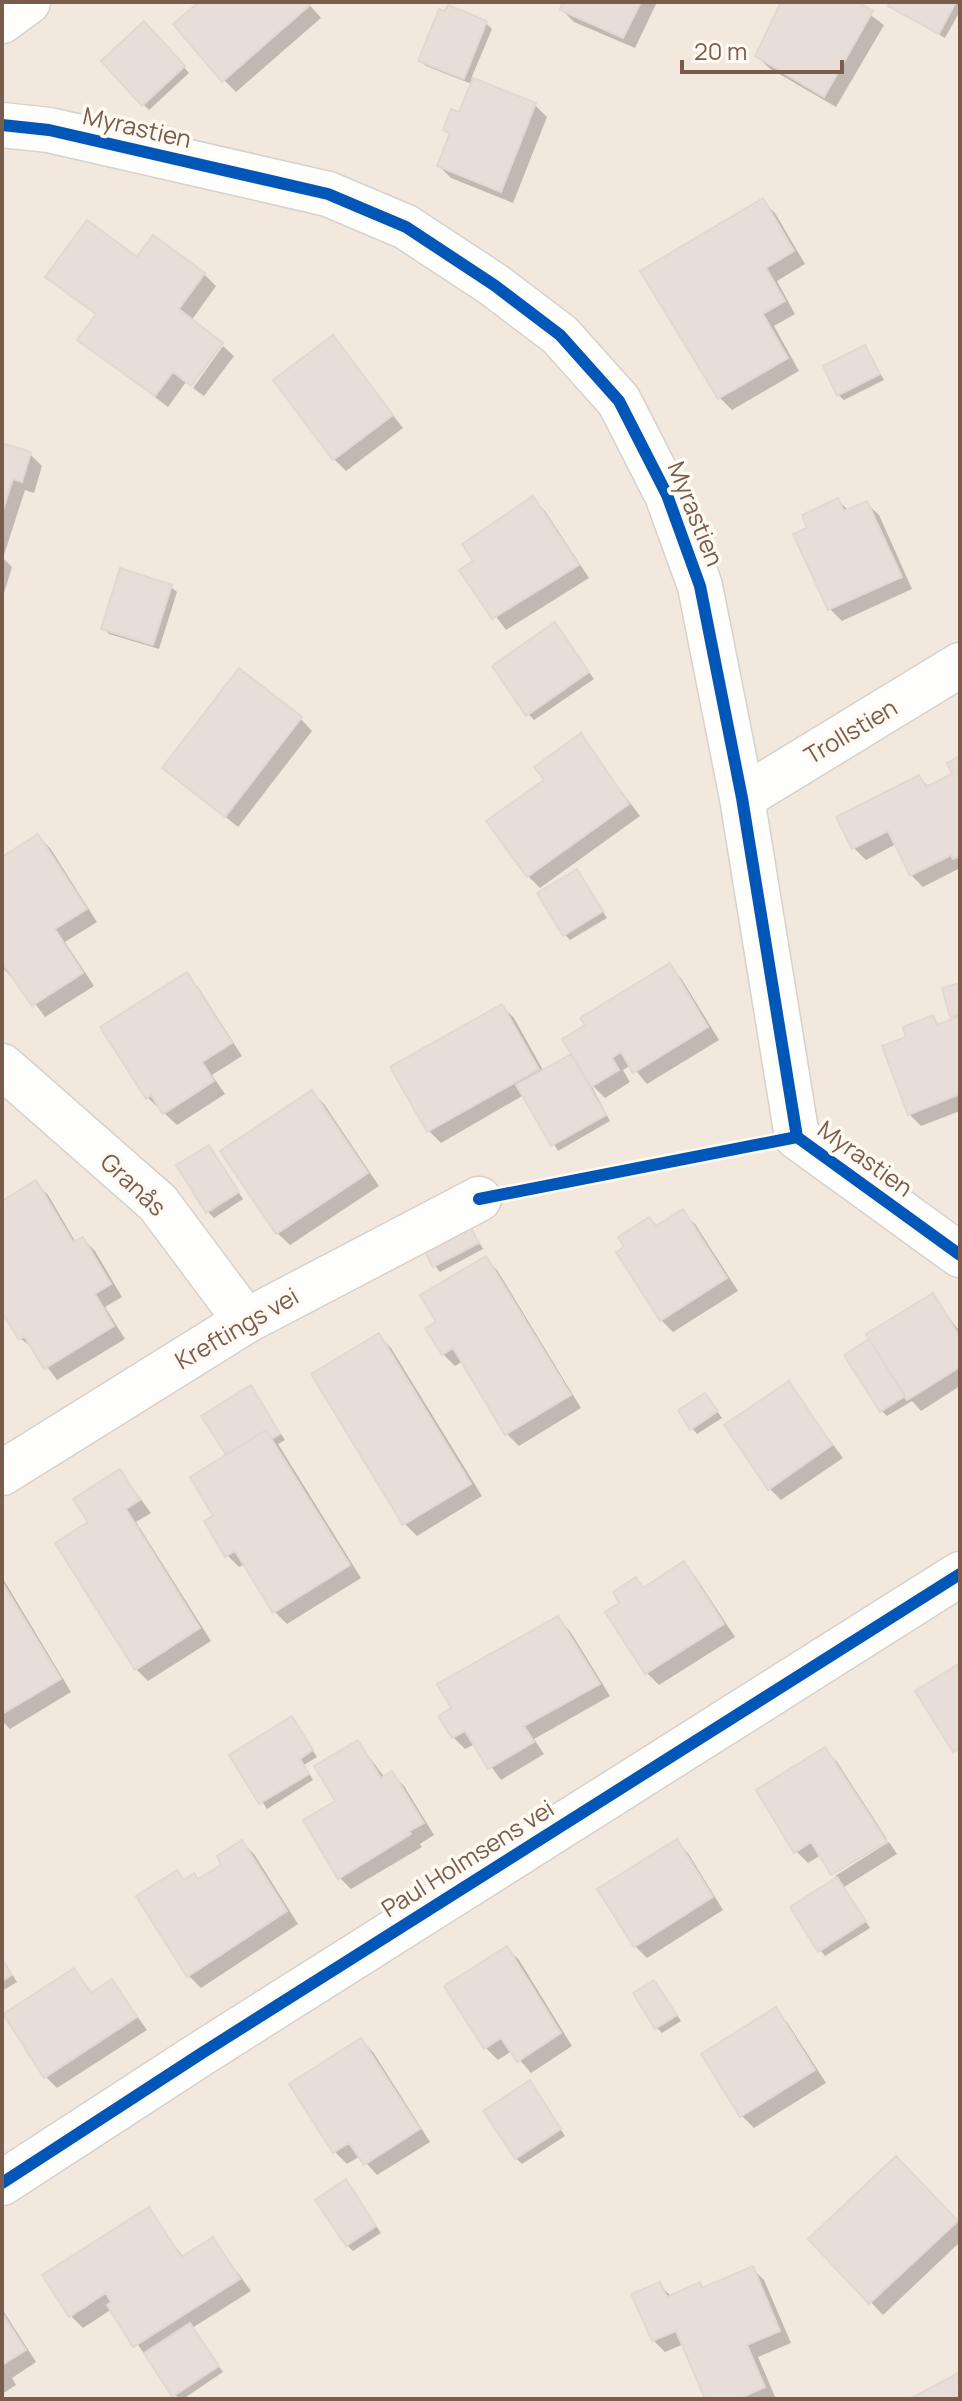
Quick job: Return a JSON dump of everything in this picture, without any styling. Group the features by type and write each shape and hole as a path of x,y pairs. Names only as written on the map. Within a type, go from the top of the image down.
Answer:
{"street":[{"path":"2,21 28,2"},
{"name":"Myrastien","path":"2,125 49,130 328,194 406,227 494,285 560,335 619,401 667,495 700,586 742,798 797,1137 960,1255"},
{"name":"Trollstien","path":"742,798 960,665"},
{"name":"Granås","path":"12,1091 158,1203 246,1321"},
{"name":"Kreftings vei","path":"2,1473 246,1321 479,1199"},
{"name":"Paul Holmsens vei","path":"2,2183 202,2053 960,1574"}],"shaded area":[{"path":"2,2 960,2 960,2399 2,2399"}],"building":[{"path":"199,2 307,2 310,5 222,82 173,24"},
{"path":"563,2 641,2 623,38 560,10"},
{"path":"781,2 857,2 873,11 824,97 755,56"},
{"path":"890,2 956,2 939,34 888,6"},
{"path":"448,5 487,21 464,79 418,61 439,9 445,11"},
{"path":"144,21 185,66 142,106 101,61"},
{"path":"473,78 536,103 501,192 437,166 450,133 443,130 451,109 459,112"},
{"path":"763,198 794,251 766,268 785,301 763,314 788,358 718,399 640,271"},
{"path":"87,220 137,257 153,235 205,273 179,309 223,343 191,386 173,372 155,396 77,340 96,314 45,277"},
{"path":"333,335 393,415 333,460 273,380"},
{"path":"865,345 880,374 837,396 823,366"},
{"path":"2,443 31,452 22,482 13,479 2,513"},
{"path":"533,496 579,565 492,619 459,570 473,561 462,544"},
{"path":"838,498 844,511 867,501 902,577 828,610 793,534 807,528 802,515"},
{"path":"120,568 172,585 153,645 101,629"},
{"path":"555,622 589,672 526,716 492,666"},
{"path":"239,668 302,717 225,817 162,768"},
{"path":"581,733 629,804 527,877 486,821 544,780 534,767"},
{"path":"960,756 960,856 953,859 951,855 910,876 888,831 852,849 836,817 919,775 926,787 952,774 947,763"},
{"path":"38,834 87,909 55,929 83,973 32,1006 2,963 2,857"},
{"path":"577,869 603,911 563,936 537,893"},
{"path":"670,963 708,1027 633,1073 621,1052 612,1058 619,1070 591,1087 562,1039 585,1025 580,1018"},
{"path":"187,972 232,1043 202,1062 214,1081 163,1114 151,1095 146,1099 100,1027"},
{"path":"960,983 960,1014 950,1017 942,988"},
{"path":"502,1004 539,1069 427,1132 390,1067"},
{"path":"933,1015 937,1025 960,1016 960,1094 908,1115 882,1046 906,1037 903,1027"},
{"path":"571,1054 606,1115 551,1146 516,1085"},
{"path":"312,1090 368,1173 276,1234 220,1151"},
{"path":"209,1145 239,1192 206,1213 176,1165"},
{"path":"36,1180 73,1242 83,1237 111,1284 95,1294 114,1326 44,1369 24,1336 19,1340 2,1313 2,1201"},
{"path":"683,1209 727,1278 660,1321 616,1252 624,1247 618,1237 649,1217 656,1226"},
{"path":"465,1217 479,1243 433,1267 419,1241"},
{"path":"486,1256 571,1395 505,1435 453,1348 442,1355 425,1328 436,1322 420,1295"},
{"path":"933,1293 960,1337 960,1367 907,1400 866,1334"},
{"path":"379,1333 471,1484 403,1525 311,1374"},
{"path":"869,1339 905,1396 880,1412 844,1355"},
{"path":"789,1381 832,1445 768,1490 724,1425"},
{"path":"251,1385 280,1434 272,1439 266,1430 226,1455 201,1416"},
{"path":"705,1393 718,1411 690,1430 678,1410"},
{"path":"266,1430 350,1565 273,1613 235,1551 225,1557 204,1521 213,1516 190,1477"},
{"path":"120,1469 140,1500 126,1509 200,1628 135,1670 55,1543 88,1522 73,1499"},
{"path":"684,1561 724,1624 645,1674 605,1612 619,1603 613,1592 636,1577 643,1588"},
{"path":"2,1582 61,1679 2,1714"},
{"path":"558,1616 600,1684 524,1726 534,1742 488,1769 465,1731 452,1738 438,1716 451,1708 437,1684"},
{"path":"960,1663 960,1748 953,1752 915,1691"},
{"path":"292,1716 313,1750 300,1759 309,1774 259,1804 229,1755"},
{"path":"358,1740 381,1778 392,1771 424,1823 338,1879 303,1820 335,1801 314,1766"},
{"path":"825,1747 887,1842 831,1875 811,1842 794,1853 756,1790"},
{"path":"677,1839 713,1897 634,1947 597,1889"},
{"path":"242,1840 287,1911 187,1977 136,1896 177,1870 184,1880 194,1873 198,1879 221,1865 217,1856"},
{"path":"837,1877 866,1921 818,1952 790,1907"},
{"path":"507,1946 561,2033 517,2062 501,2038 484,2049 444,1986"},
{"path":"2,1959 12,1975 2,1981"},
{"path":"74,1968 91,1993 112,1979 137,2017 44,2078 3,2014"},
{"path":"654,1980 677,2015 655,2029 633,1993"},
{"path":"776,2007 815,2070 740,2117 701,2054"},
{"path":"361,2038 420,2129 364,2165 349,2143 333,2153 289,2084"},
{"path":"530,2080 561,2129 515,2159 483,2111"},
{"path":"896,2156 958,2221 869,2304 808,2239"},
{"path":"346,2179 376,2226 346,2246 315,2200"},
{"path":"149,2207 181,2257 213,2237 240,2279 133,2347 107,2305 111,2302 106,2293 69,2317 42,2275"},
{"path":"753,2266 780,2331 747,2345 765,2387 739,2399 705,2399 676,2331 652,2341 631,2294 660,2282 667,2297 700,2282 702,2288"},
{"path":"2,2313 26,2350 2,2365"},
{"path":"190,2323 219,2366 172,2397 144,2353"},
{"path":"960,2372 960,2399 910,2399"}],"cycle path":[{"path":"2,125 49,130 328,194 406,227 494,285 560,335 619,401 667,495 700,586 742,798 797,1137 960,1255"},
{"path":"479,1199 797,1137"},
{"path":"2,2183 202,2053 960,1574"}]}
